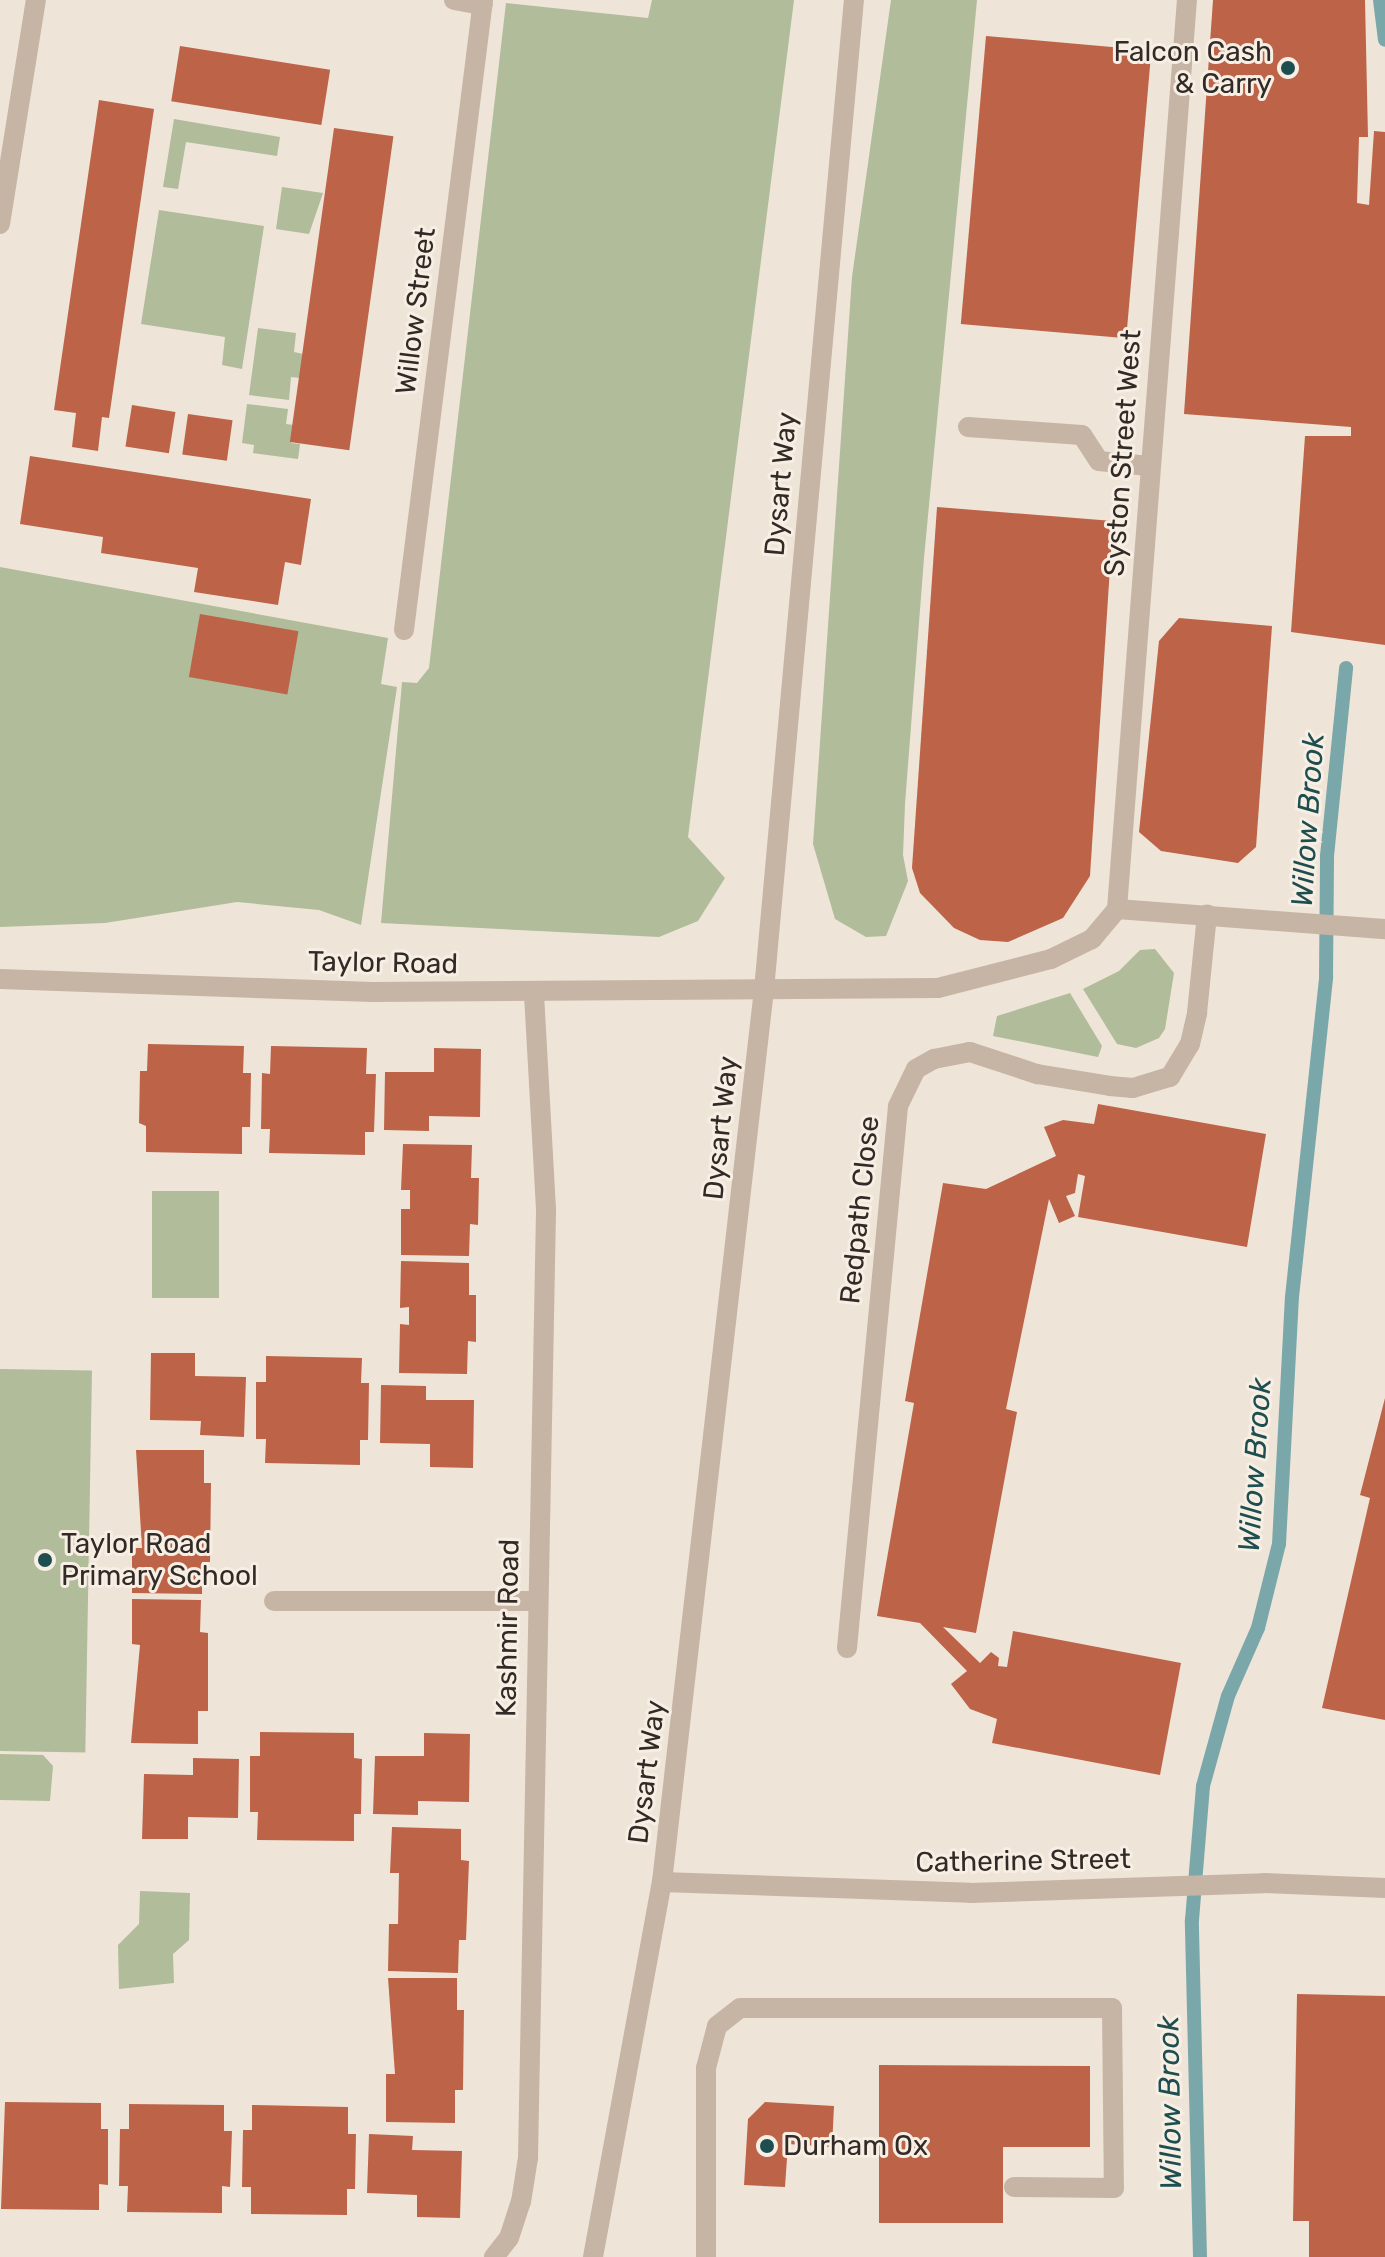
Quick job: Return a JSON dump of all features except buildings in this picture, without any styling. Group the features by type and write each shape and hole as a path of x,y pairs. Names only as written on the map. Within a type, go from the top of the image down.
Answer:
{"street":[{"path":"0,224 36,0"},
{"path":"454,0 483,2"},
{"name":"Dysart Way","path":"593,2257 662,1882 764,990 854,0"},
{"name":"Syston Street West","path":"1117,909 1187,0"},
{"name":"Willow Street","path":"404,630 483,2"},
{"path":"968,427 1082,435 1099,461 1149,466"},
{"path":"1117,909 1275,917 1385,929"},
{"name":"Taylor Road","path":"0,979 372,992 938,988 981,980 1092,939 1117,909"},
{"name":"Redpath Close","path":"847,1648 898,1106 916,1069 934,1059 970,1052 1037,1074 1110,1086 1133,1088 1170,1077 1186,1053 1197,1013 1207,915"},
{"name":"Kashmir Road","path":"494,2257 509,2238 521,2202 528,2158 536,1601 546,1209 534,992"},
{"path":"274,1601 536,1601"},
{"name":"Catherine Street","path":"662,1882 970,1893 1264,1883 1385,1888"},
{"path":"706,2257 706,2068 717,2026 740,2008 1112,2008 1114,2188 1014,2187"}],"green space":[{"path":"652,0 794,0 688,837 725,878 698,921 659,937 381,923 402,682 417,683 429,668 506,3 648,18"},
{"path":"891,0 977,0 924,558 905,804 903,855 908,881 886,936 866,937 835,919 813,844 852,277"},
{"path":"174,119 280,137 277,156 186,142 178,189 163,187"},
{"path":"282,187 323,193 309,234 276,229"},
{"path":"159,210 264,226 242,369 222,365 225,337 141,324"},
{"path":"258,328 296,333 294,352 303,354 300,378 291,377 289,400 249,395"},
{"path":"247,404 288,409 286,424 294,425 291,443 300,444 298,459 253,453 254,445 242,443"},
{"path":"0,567 388,638 381,684 397,687 361,925 319,910 237,902 105,923 0,927"},
{"path":"1155,949 1174,973 1165,1029 1159,1038 1136,1048 1117,1044 1083,989 1119,971 1140,950"},
{"path":"1070,993 1102,1046 1098,1057 993,1036 997,1016"},
{"path":"152,1191 219,1191 219,1298 152,1298"},
{"path":"0,1369 92,1371 85,1753 0,1751"},
{"path":"0,1754 43,1755 53,1766 50,1801 0,1800"},
{"path":"140,1891 190,1893 189,1940 173,1954 174,1983 119,1989 118,1945 139,1924"}],"waterway":[{"path":"1380,0 1385,40"},
{"name":"Willow Brook","path":"1200,2257 1192,1920 1203,1786 1228,1696 1258,1628 1279,1544 1292,1297 1326,977 1327,856 1346,668"}],"place":[{"name":"Falcon Cash & Carry","path":"1288,68"},
{"name":"Taylor Road Primary School","path":"45,1560"},
{"name":"Durham Ox","path":"767,2146"}]}
